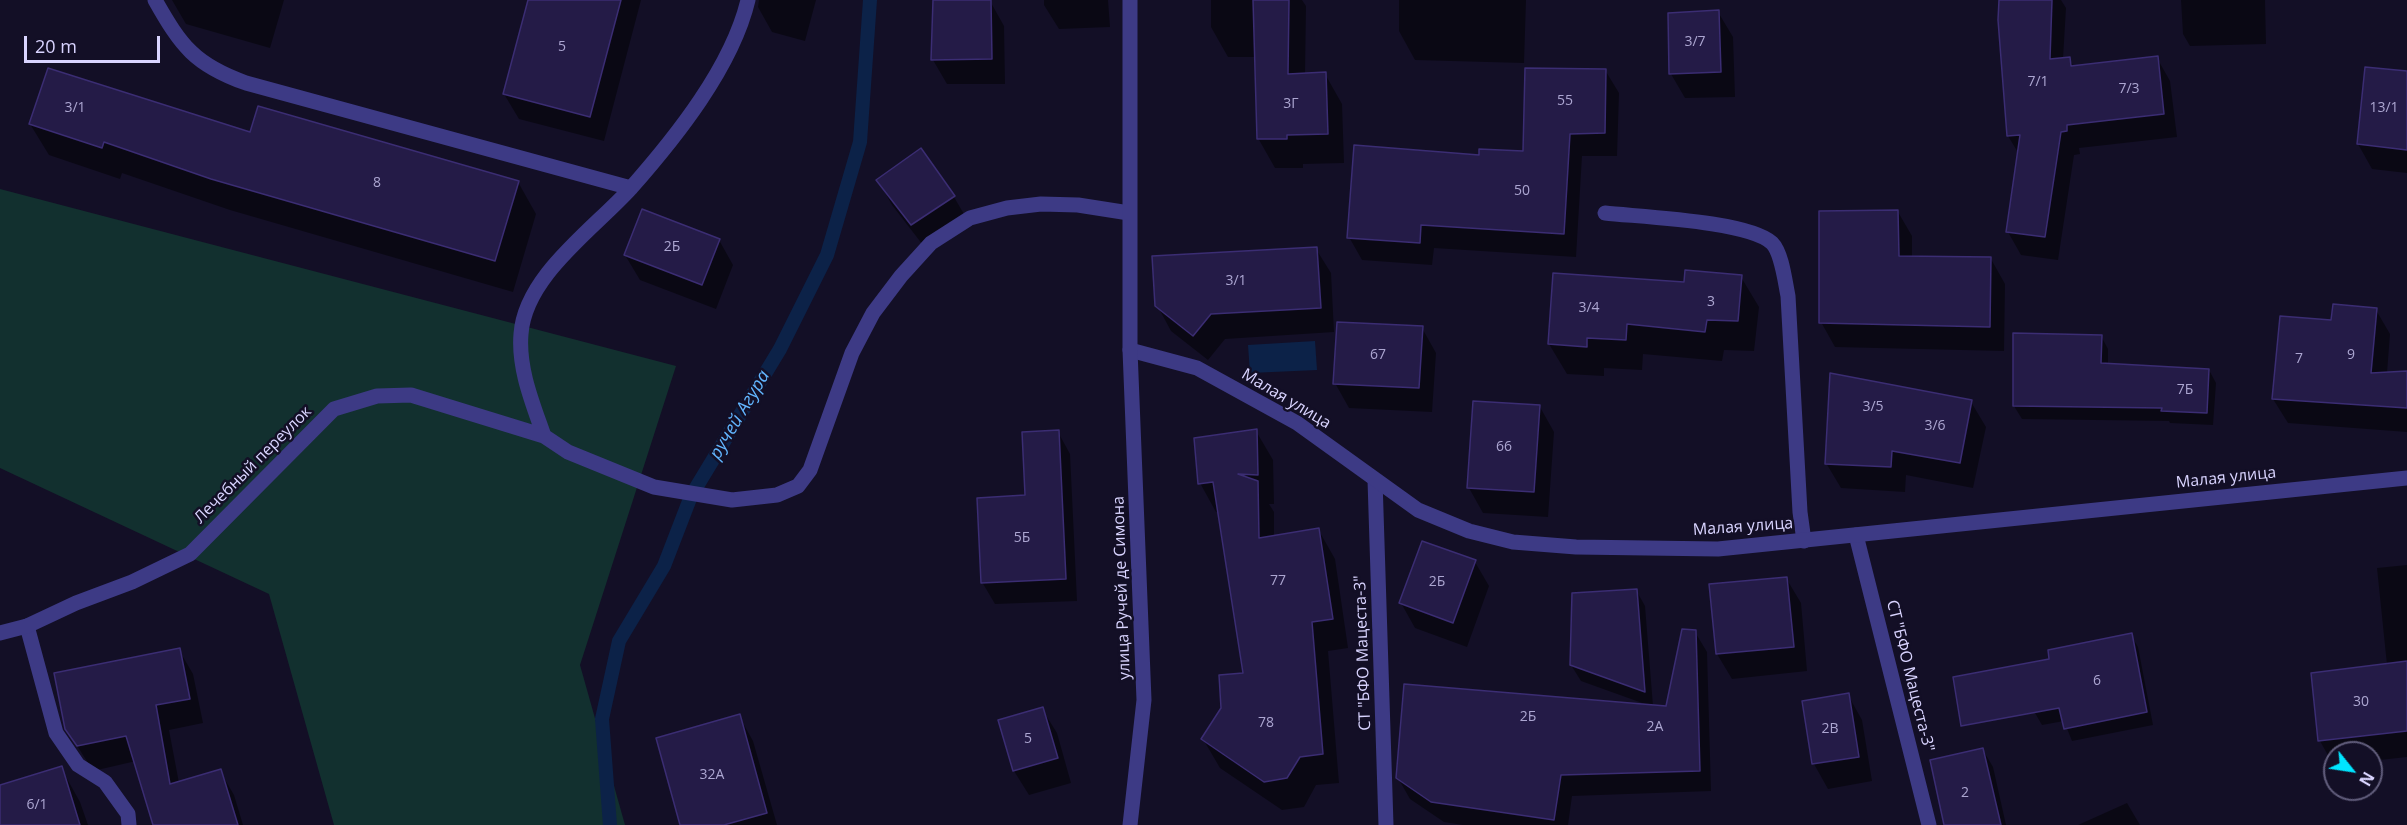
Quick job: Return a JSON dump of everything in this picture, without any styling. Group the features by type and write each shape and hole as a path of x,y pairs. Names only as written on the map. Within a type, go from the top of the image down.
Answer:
{"street":[{"path":"155,0 170,27 195,57 219,74 631,188"},
{"path":"543,436 522,361 521,334 526,310 538,287 555,264 631,188 698,104 729,51 748,0"},
{"name":"улица Ручей де Симона","path":"1130,0 1130,350 1144,700 1130,825"},
{"name":"Лечебный переулок","path":"0,633 27,626 76,603 132,582 190,554 334,409 377,396 411,395 543,436 568,452 654,487 732,500 777,495 798,486 810,470 852,353 873,313 901,276 931,243 970,218 1007,208 1041,204 1078,205 1130,213"},
{"path":"1605,213 1721,226 1756,234 1773,244 1782,263 1788,296 1800,512 1804,540"},
{"name":"Малая улица","path":"1130,350 1197,368 1297,423 1418,510 1469,531 1514,542 1576,548 1719,549 2407,478"},
{"name":"СТ \"БФО Мацеста-3\"","path":"1376,480 1386,825"},
{"name":"СТ \"БФО Мацеста-3\"","path":"1856,536 1929,825"},
{"path":"27,626 56,733 78,765 105,782 128,814 129,825"}],"green space":[{"path":"0,189 676,366 580,665 625,825 334,825 269,594 0,468"}],"water":[{"path":"1315,341 1317,370 1250,373 1248,345"}],"building":[{"path":"528,0 621,0 590,117 503,94"},
{"path":"933,0 991,0 992,59 931,60"},
{"path":"1253,0 1289,0 1288,74 1326,72 1328,134 1287,135 1287,139 1257,139"},
{"path":"1999,0 2052,0 2050,59 2070,57 2071,66 2158,56 2164,114 2067,125 2067,131 2061,132 2045,237 2006,232 2020,135 2007,136 1998,20"},
{"path":"1719,10 1721,72 1669,74 1668,13"},
{"path":"2365,67 2407,71 2407,150 2357,144"},
{"path":"48,68 250,132 258,106 519,181 495,261 211,179 104,142 102,148 29,124"},
{"path":"1525,68 1606,69 1605,133 1570,134 1564,234 1421,225 1420,243 1347,238 1354,145 1479,155 1479,149 1523,151"},
{"path":"921,148 955,196 911,225 876,180"},
{"path":"642,209 720,239 702,285 624,255"},
{"path":"1898,210 1899,256 1991,257 1990,327 1819,323 1819,211"},
{"path":"1317,247 1321,308 1211,314 1193,336 1155,306 1152,256"},
{"path":"1685,270 1742,275 1738,321 1707,320 1705,332 1627,324 1626,340 1587,338 1587,347 1548,344 1553,273 1684,282"},
{"path":"2333,304 2377,308 2371,373 2407,371 2407,408 2272,399 2280,316 2331,320"},
{"path":"1337,322 1423,326 1419,388 1333,384"},
{"path":"2013,333 2102,335 2101,363 2209,369 2207,413 2161,411 2162,408 2013,406"},
{"path":"1830,373 1972,400 1960,463 1892,451 1891,467 1825,464"},
{"path":"1473,401 1540,405 1534,492 1467,488"},
{"path":"1257,429 1258,475 1238,474 1258,481 1259,538 1319,528 1333,619 1312,622 1323,754 1300,757 1287,778 1264,782 1201,739 1221,708 1219,675 1243,673 1213,482 1198,484 1194,438"},
{"path":"1059,430 1066,579 981,583 977,498 1025,495 1022,432"},
{"path":"1422,541 1476,560 1453,623 1399,603"},
{"path":"1787,577 1794,647 1716,654 1709,584"},
{"path":"1637,589 1645,692 1570,665 1572,593"},
{"path":"1682,629 1696,630 1700,771 1561,775 1554,820 1431,802 1396,778 1404,684 1666,706"},
{"path":"2132,633 2147,712 2064,729 2059,708 1961,726 1953,677 2049,659 2048,650"},
{"path":"180,648 190,699 156,705 170,784 221,769 238,825 153,825 126,736 77,746 65,729 54,673"},
{"path":"2407,661 2407,731 2318,741 2311,673"},
{"path":"1849,693 1859,757 1812,764 1802,701"},
{"path":"1043,707 1058,758 1013,771 998,720"},
{"path":"740,714 767,813 724,825 680,825 656,738"},
{"path":"1983,748 2001,825 1944,825 1930,760"},
{"path":"62,766 80,825 0,825 0,785"}],"waterway":[{"name":"ручей Агура","path":"610,825 602,719 619,641 664,566 691,496 780,349 827,255 860,142 870,0"}]}
